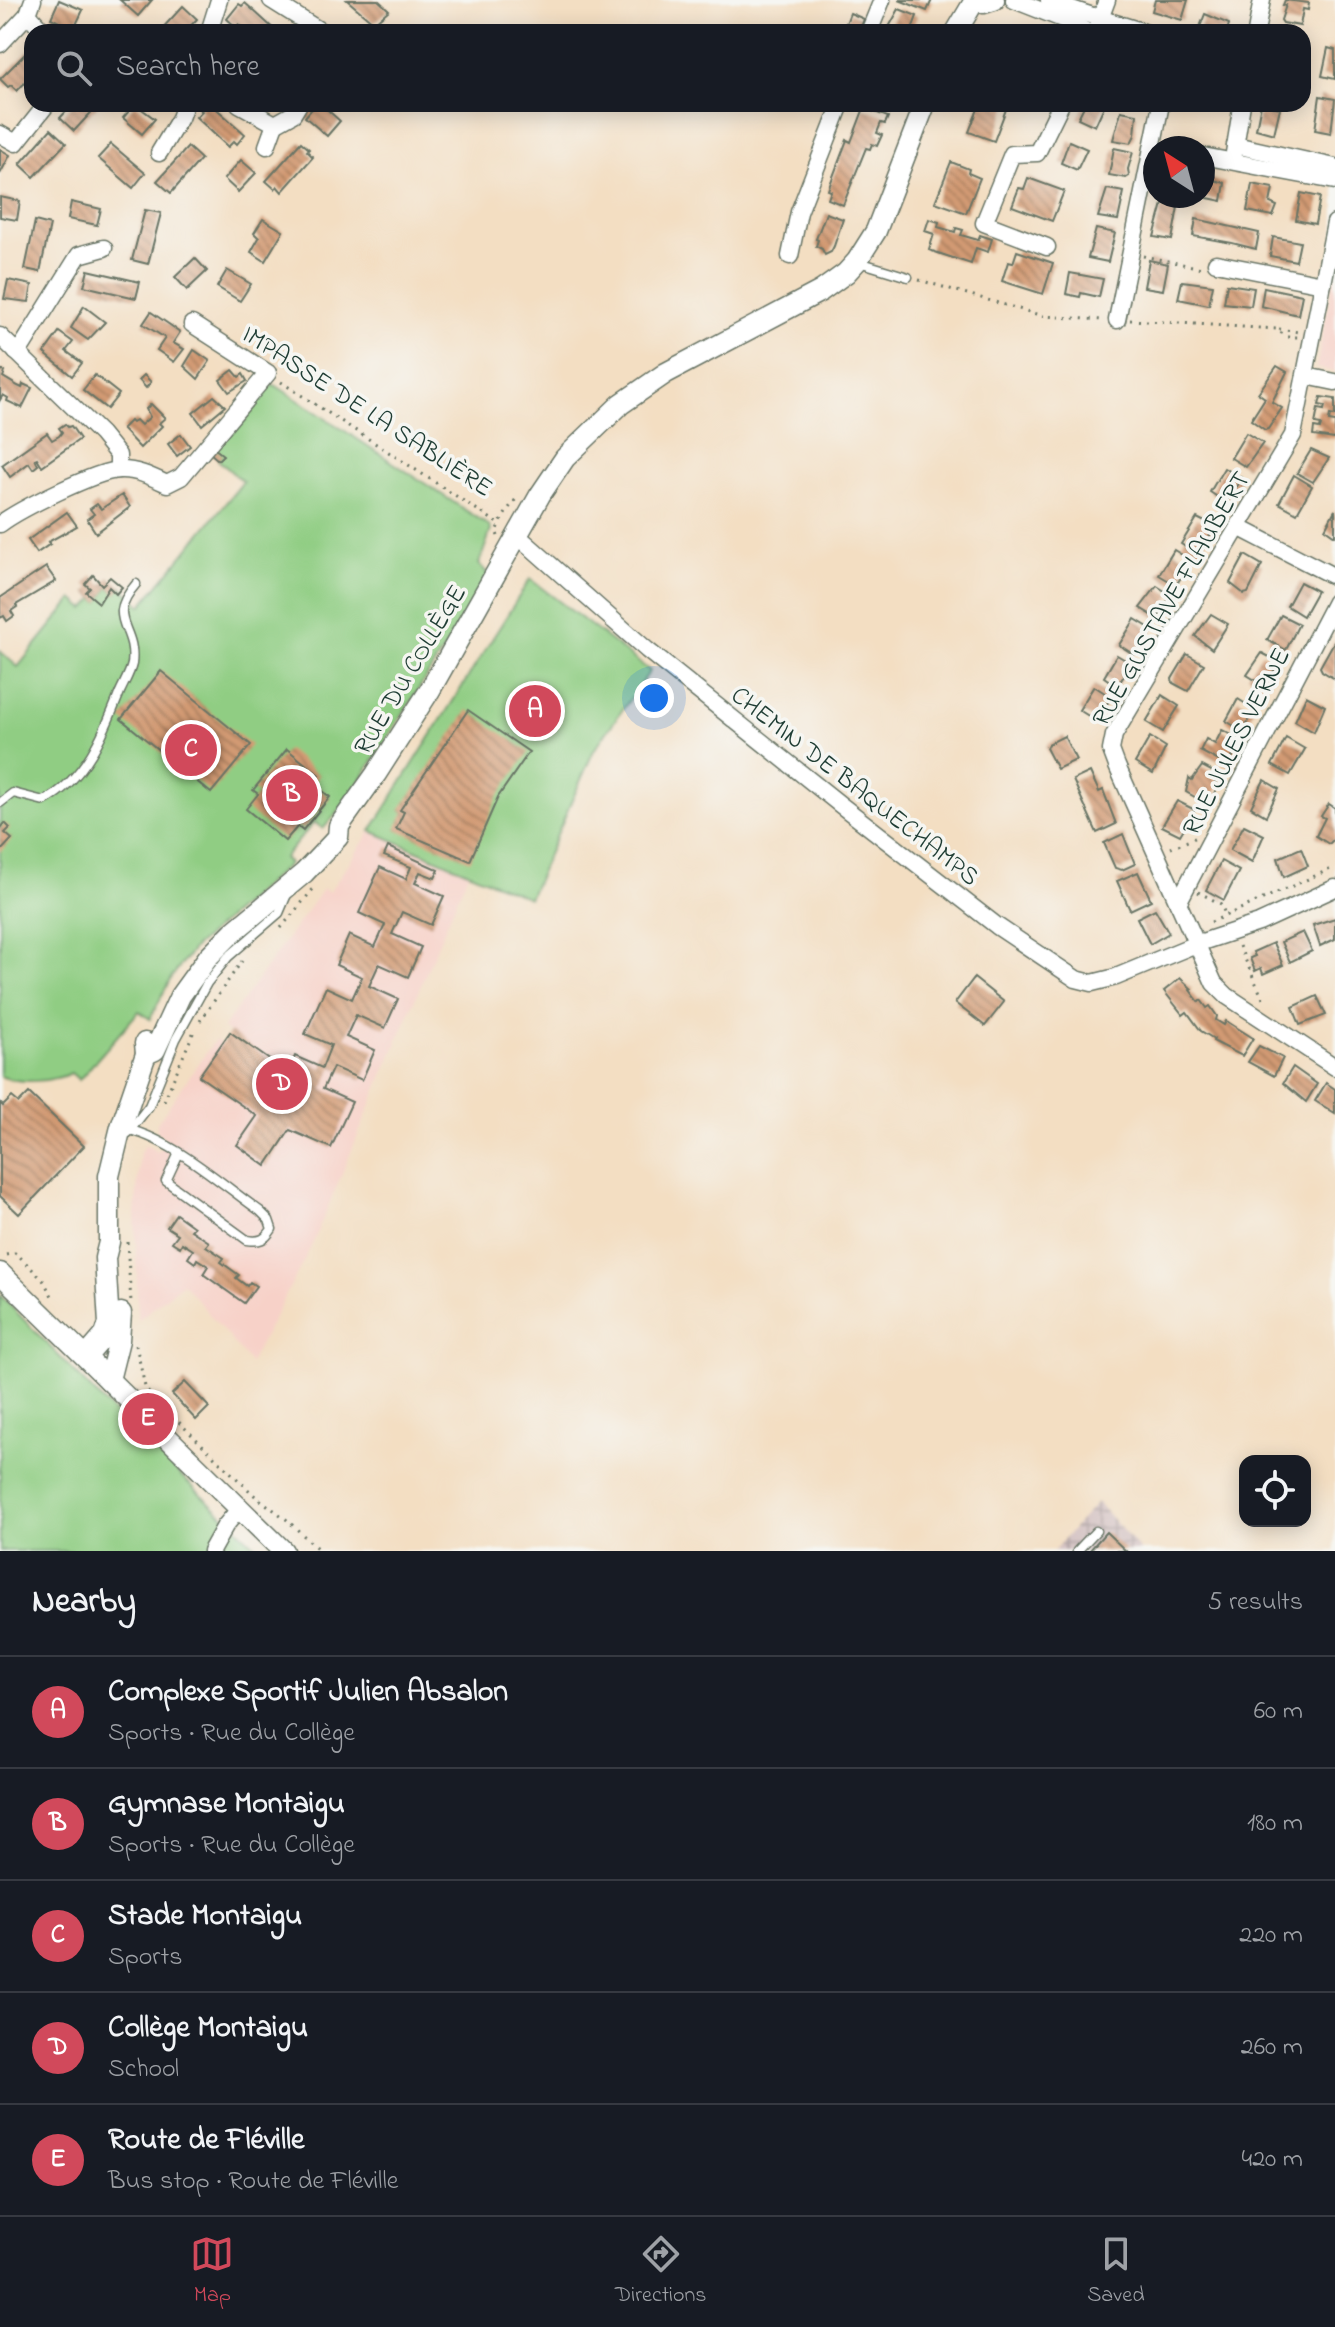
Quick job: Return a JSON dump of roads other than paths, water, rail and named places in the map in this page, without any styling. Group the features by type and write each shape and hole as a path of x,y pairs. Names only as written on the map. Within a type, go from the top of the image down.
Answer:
{"street":[{"path":"212,24 219,0"},
{"path":"271,0 309,24"},
{"path":"872,24 882,0"},
{"path":"961,24 975,0 984,3 994,0"},
{"path":"1014,0 1073,24"},
{"path":"1049,0 1098,24 1107,0"},
{"path":"1258,24 1262,0"},
{"path":"0,44 31,7"},
{"path":"0,134 16,143 41,112"},
{"path":"159,153 182,112"},
{"path":"253,112 275,124"},
{"path":"267,146 275,124 294,112"},
{"path":"790,256 799,212 838,112"},
{"name":"RUE DU COLLÈGE","path":"146,1054 155,1050 180,996 209,956 288,887 338,837 339,826 430,690 565,458 621,404 666,373 821,291 857,261 876,231 922,112"},
{"path":"1047,247 984,223 1012,154 1037,153 1057,112"},
{"path":"1159,136 1160,112"},
{"path":"1234,154 1241,112"},
{"path":"1234,154 1335,181"},
{"path":"1215,155 1234,154 1335,167"},
{"path":"1117,320 1143,208"},
{"name":"RUE GUSTAVE FLAUBERT","path":"1335,223 1293,435 1111,744 1117,766 1210,975 1227,996 1335,1067"},
{"path":"16,352 79,255 104,248"},
{"path":"1216,263 1323,284"},
{"name":"IMPASSE DE LA SABLIÈRE","path":"118,470 146,474 167,484 181,477 268,373 192,324"},
{"path":"0,336 101,434 118,455 118,470 19,510 0,524"},
{"path":"1306,376 1335,382"},
{"path":"1238,527 1335,577"},
{"name":"CHEMIN DE BAQUECHAMPS","path":"518,536 622,629 817,786 997,926 1076,979 1101,982 1193,938 1259,923 1335,888"},
{"name":"RUE JULES VERNE","path":"1178,903 1335,602"},
{"name":"RUE DU COLLÈGE","path":"109,1380 119,1340 121,1309 109,1176 114,1149 126,1128 146,1054 145,1045 169,993 197,953 339,826"},
{"path":"1317,1055 1335,1047"},
{"name":"RUE DU COLLÈGE","path":"86,1357 105,1335 109,1324 105,1258 117,1238"},
{"path":"3,1264 86,1357 283,1551"},
{"path":"211,1551 240,1508"}],"lane":[{"path":"857,261 908,277"},
{"path":"0,803 13,793 44,801 55,795 87,761 103,735 132,665 132,647 120,608 136,584"},
{"path":"179,1153 166,1181 247,1240 257,1242 266,1238 272,1229 269,1220 260,1211 179,1153 126,1128 149,1106 176,1039 207,983 228,957 279,913 284,906 288,887"},
{"path":"1077,1551 1096,1531"}],"place":[{"name":"Complexe Sportif Julien Absalon","path":"535,711"},
{"name":"Stade Montaigu","path":"191,750"},
{"name":"Gymnase Montaigu","path":"292,795"},
{"name":"Collège Montaigu","path":"282,1084"},
{"name":"Route de Fléville","path":"148,1419"}]}
